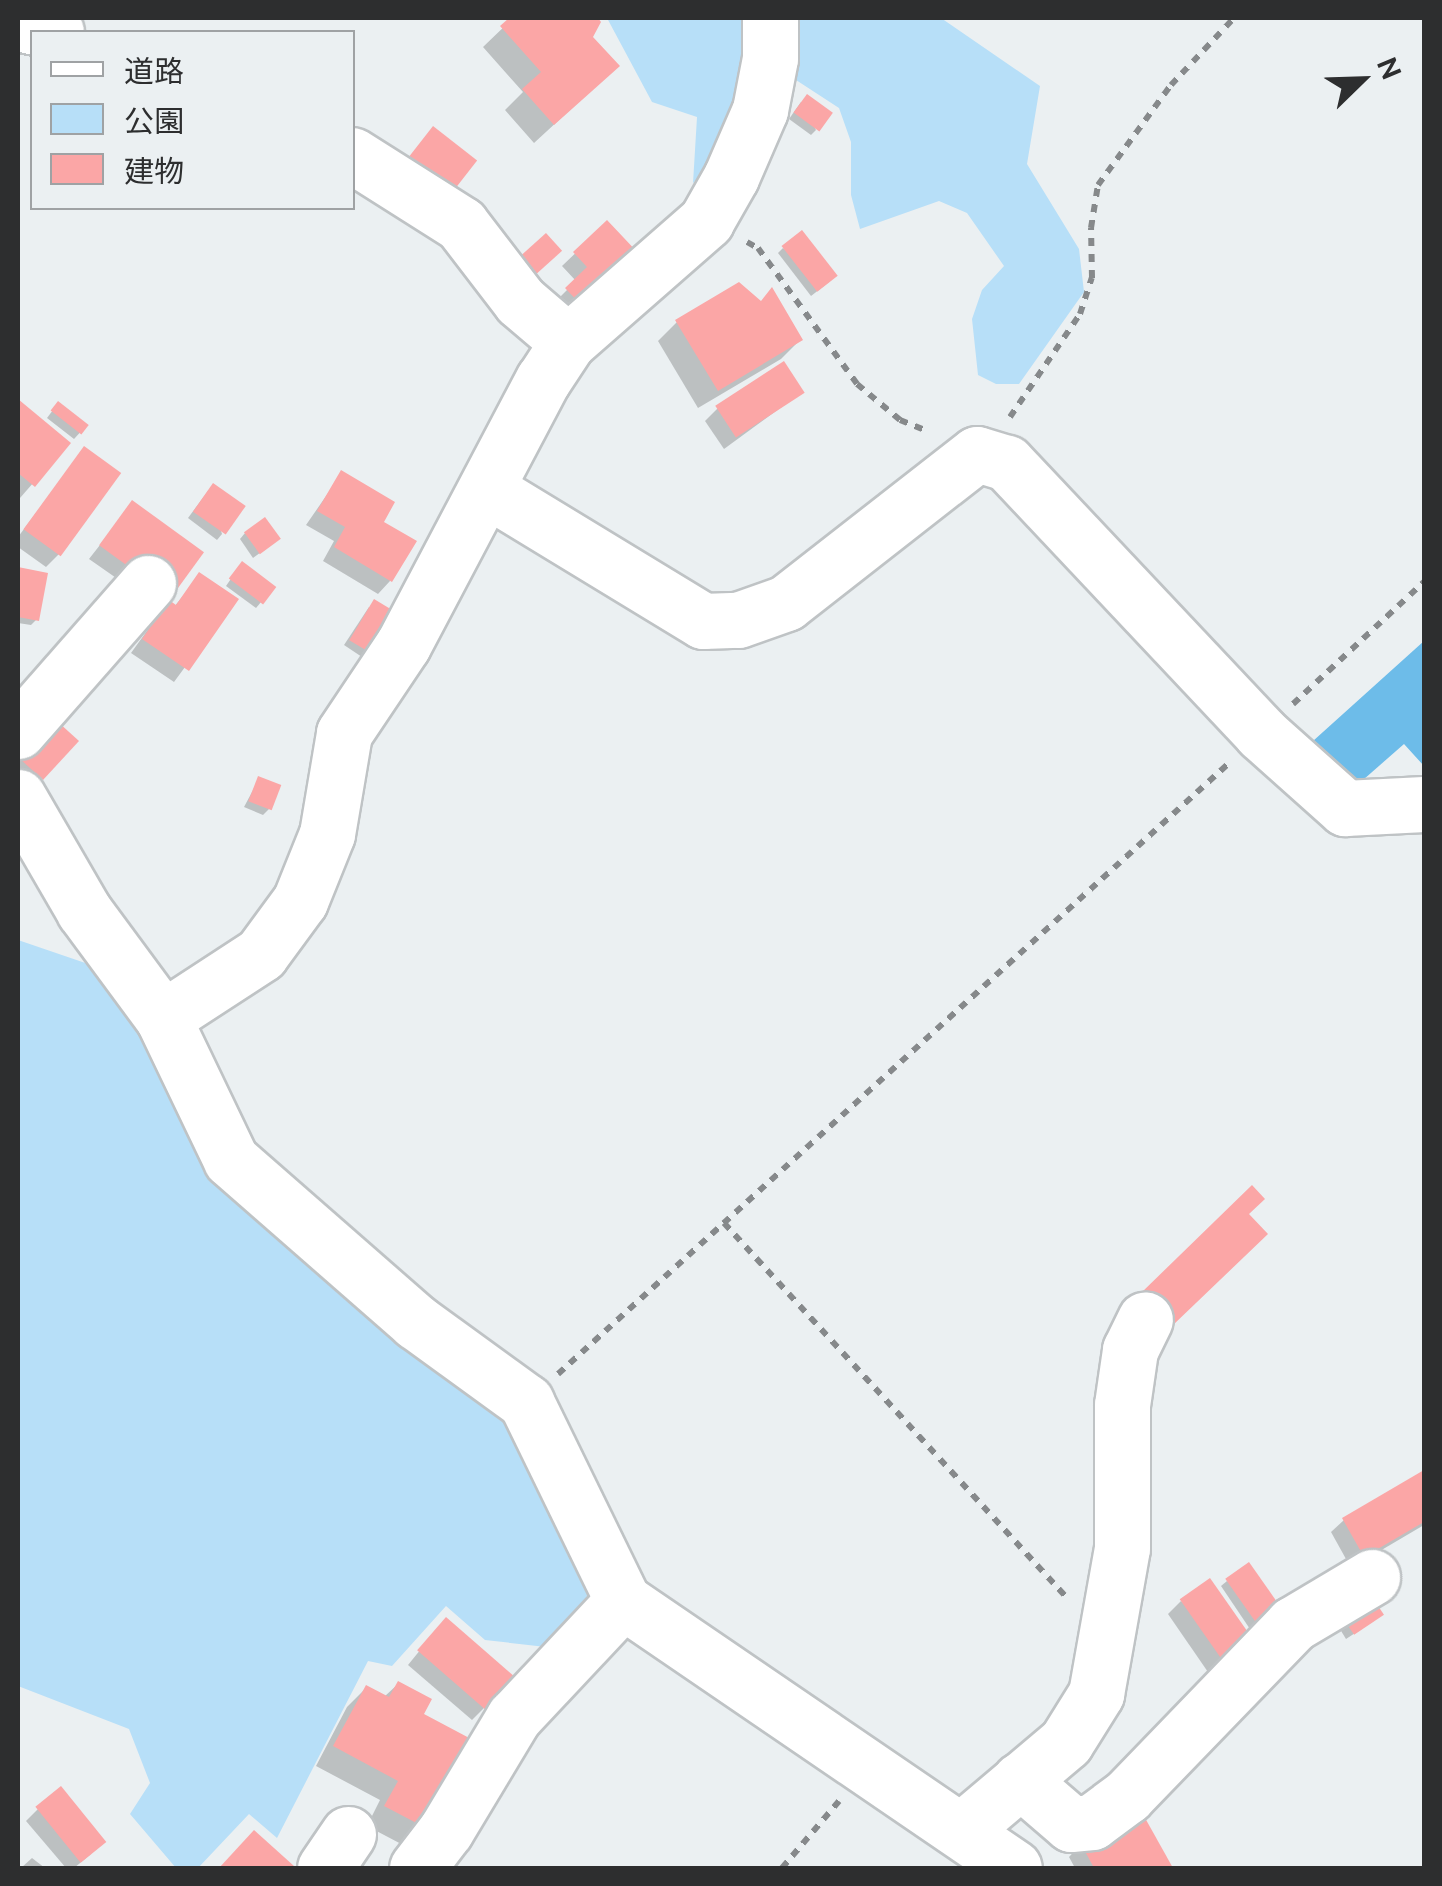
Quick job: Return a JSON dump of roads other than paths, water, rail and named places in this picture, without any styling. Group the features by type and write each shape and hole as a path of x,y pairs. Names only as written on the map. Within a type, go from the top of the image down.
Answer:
{"street":[{"path":"164,1018 261,954 300,901 328,834 344,733 403,645 543,380 568,342 706,221 760,110 770,58 770,18"},
{"path":"18,23 48,30"},
{"path":"355,157 462,224 520,301 568,342"},
{"path":"486,489 703,620 738,620 786,604 976,454 1008,463 1262,733 1345,808 1424,804"},
{"path":"18,731 148,583"},
{"path":"18,797 84,911 164,1018 231,1160 416,1322 526,1402 624,1600 866,1770 1014,1868"},
{"path":"962,1830 1066,1742 1096,1694 1122,1548 1122,1405 1130,1350 1146,1319"},
{"path":"1020,1780 1071,1824 1092,1822 1127,1796 1293,1624 1372,1576"},
{"path":"417,1868 446,1830 514,1717 624,1600"}],"water":[{"path":"1424,641 1424,766 1404,744 1355,787 1313,741"}]}
